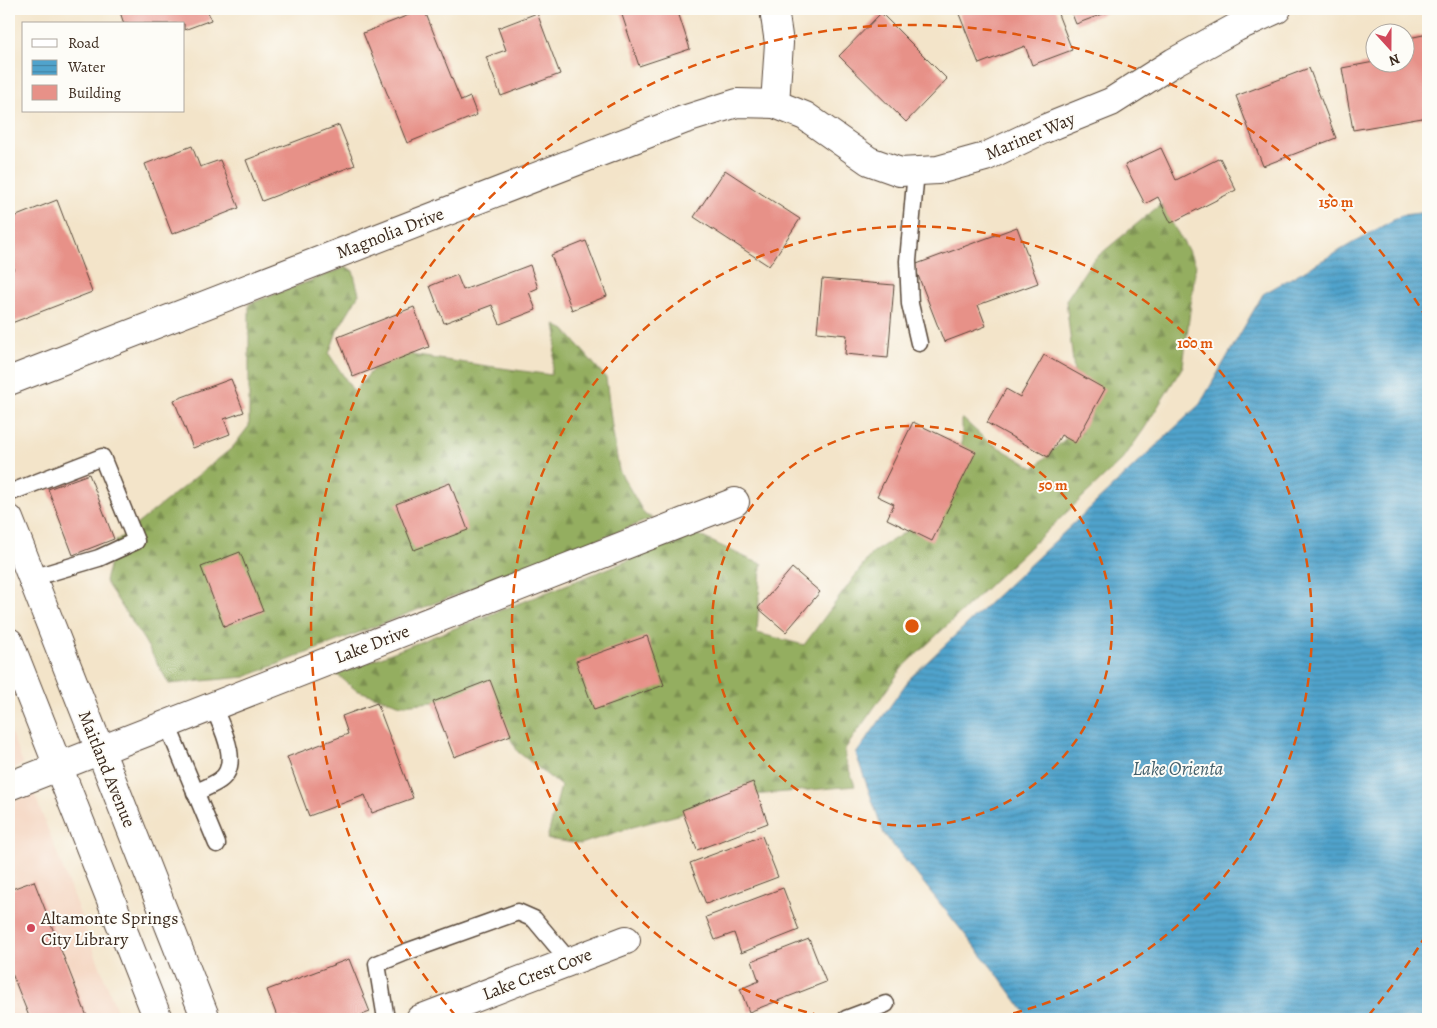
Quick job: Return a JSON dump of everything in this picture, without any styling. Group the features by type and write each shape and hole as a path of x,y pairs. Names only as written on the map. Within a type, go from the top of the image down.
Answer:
{"street":[{"path":"774,9 779,43 775,104"},
{"name":"Mariner Way","path":"775,104 804,116 869,161 900,172 938,170 985,157 1044,129 1111,102 1190,53 1237,27 1277,9"},
{"name":"Magnolia Drive","path":"9,381 683,120 737,103 775,104"},
{"name":"Lake Drive","path":"9,786 735,502"},
{"name":"Maitland Avenue","path":"9,519 206,1019"},
{"path":"9,642 158,1019"},
{"name":"Lake Crest Cove","path":"420,1019 626,940"}],"lane":[{"path":"916,171 908,262 910,304 919,343"},
{"path":"9,493 102,457 136,541 99,558 32,578"},
{"path":"196,793 222,779 231,764 228,745 213,706"},
{"path":"167,724 217,844"},
{"path":"386,1019 377,964 518,912 534,919 570,962"},
{"path":"846,1019 886,1004"}],"shaded area":[{"path":"9,728 23,764 9,770"},
{"path":"34,793 120,1019 9,1019 9,803"}],"green space":[{"path":"1161,204 1196,264 1183,366 1123,459 902,668 845,749 845,758 855,786 753,795 629,828 581,844 547,839 561,786 518,752 504,727 483,708 432,702 401,705 356,690 339,676 335,675 696,534 763,564 761,565 757,633 804,645 872,553 950,504 962,457 962,418 986,440 1034,468 1080,425 1066,300 1092,261"},
{"path":"347,267 353,271 359,294 337,331 329,354 354,392 379,362 397,351 417,356 551,375 557,335 555,325 565,330 606,378 619,470 645,515 653,518 245,677 169,684 144,640 105,581 116,541 232,448 249,426 249,304"}],"water":[{"name":"Lake Orienta","path":"1428,212 1428,1019 1030,1019 1000,978 884,834 856,754 910,678 1200,404 1263,294 1402,215"}],"building":[{"path":"119,9 207,9 211,20 185,30 185,22 123,22"},
{"path":"424,9 461,101 470,97 477,115 407,143 363,33"},
{"path":"620,9 677,9 690,49 639,66"},
{"path":"971,9 1056,9 1072,50 1032,65 1025,46 979,64 959,14"},
{"path":"1070,9 1116,9 1076,24"},
{"path":"537,13 560,74 501,96 486,57 506,50 498,28"},
{"path":"881,13 947,79 906,122 839,56"},
{"path":"1428,34 1428,117 1353,130 1342,68 1364,64 1364,72 1414,72 1414,37"},
{"path":"1309,68 1336,138 1263,166 1236,96"},
{"path":"339,125 355,165 262,201 246,160"},
{"path":"192,146 200,167 220,160 239,208 172,234 145,164"},
{"path":"1161,148 1176,180 1220,158 1236,190 1171,223 1158,197 1145,204 1125,165"},
{"path":"725,170 800,219 769,266 694,217"},
{"path":"57,200 92,292 9,324 9,271 14,269 9,255 9,219"},
{"path":"1017,227 1038,283 978,305 986,326 944,342 914,265"},
{"path":"586,241 607,296 572,310 551,255"},
{"path":"530,265 538,288 529,292 536,310 500,324 492,305 444,323 430,286 457,275 463,290"},
{"path":"822,279 894,285 888,358 845,354 847,335 817,332"},
{"path":"414,307 429,347 353,377 338,337"},
{"path":"1044,355 1105,389 1075,443 1061,435 1048,457 987,423 1006,389 1020,397"},
{"path":"231,379 244,412 224,419 230,434 193,448 174,400"},
{"path":"913,422 976,452 932,541 887,519 894,504 877,496"},
{"path":"89,474 114,539 73,555 48,489"},
{"path":"450,483 468,530 414,550 396,504"},
{"path":"240,552 263,611 224,627 201,567"},
{"path":"792,568 820,592 786,632 758,608"},
{"path":"647,636 664,685 594,710 576,661"},
{"path":"490,680 511,735 454,757 433,702"},
{"path":"377,703 413,798 372,813 365,795 309,816 287,757 348,734 342,716"},
{"path":"753,782 768,823 697,850 682,810"},
{"path":"762,836 778,877 706,904 690,863"},
{"name":"Altamonte Springs City Library","path":"34,881 88,1019 30,1019 9,966 9,890"},
{"path":"783,888 799,930 741,953 734,933 715,940 706,917"},
{"path":"809,939 826,982 749,1012 740,989 759,981 752,961"},
{"path":"349,959 370,1012 351,1019 278,1019 267,990"}],"place":[{"name":"Altamonte Springs City Library","path":"31,928"}]}
